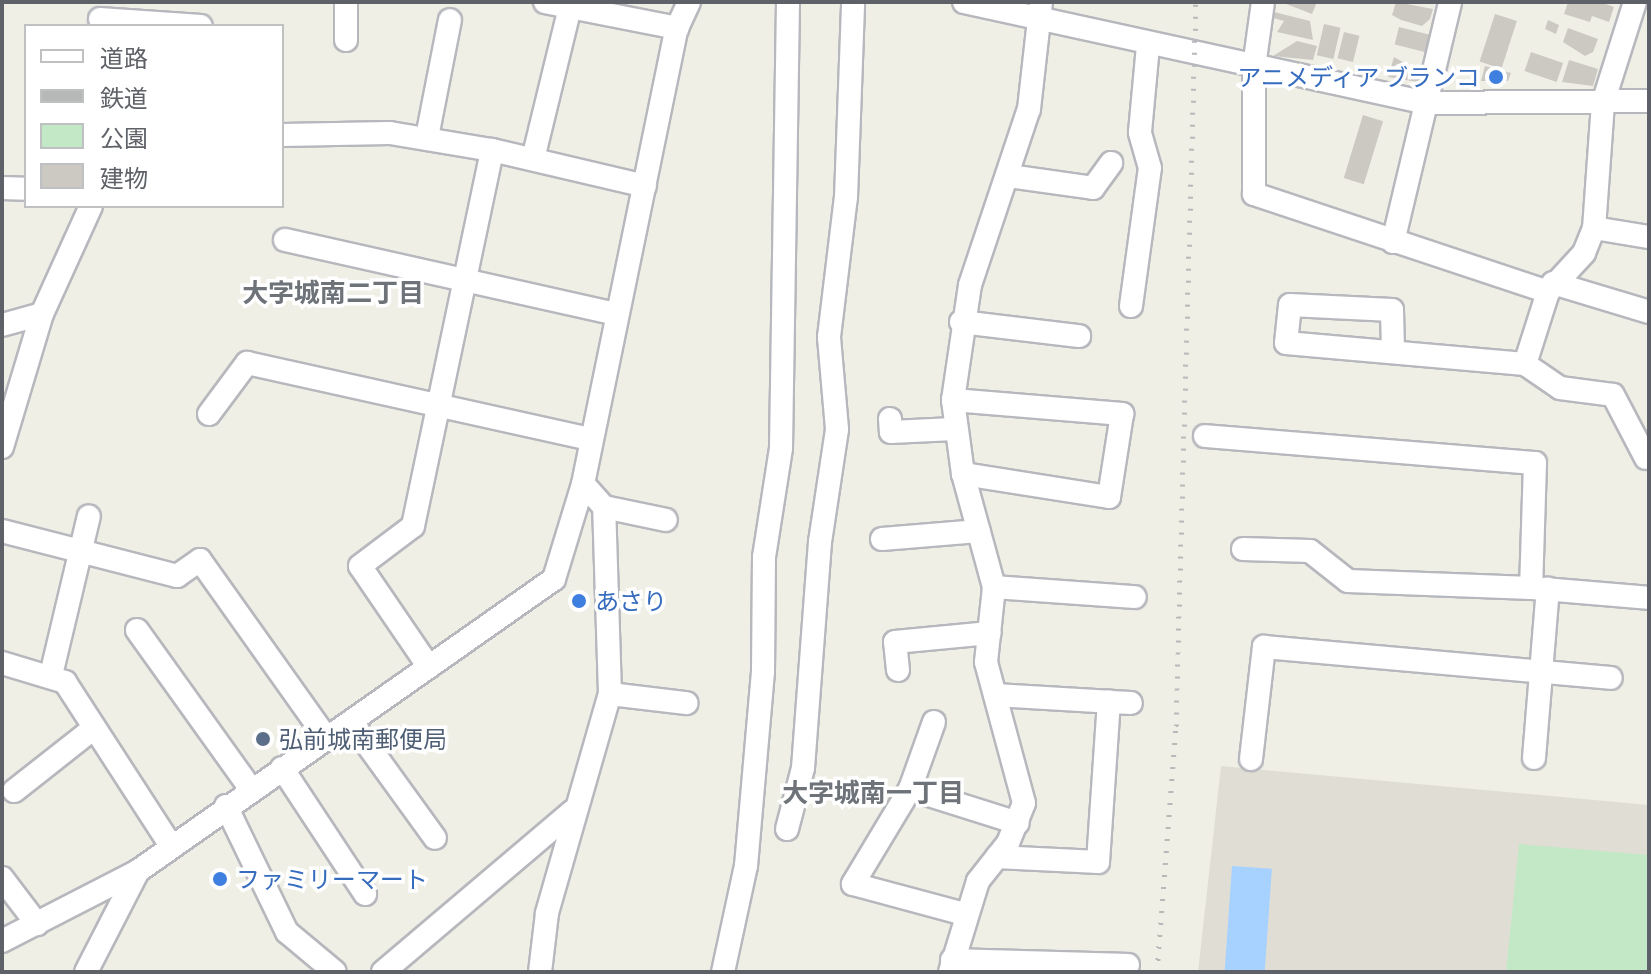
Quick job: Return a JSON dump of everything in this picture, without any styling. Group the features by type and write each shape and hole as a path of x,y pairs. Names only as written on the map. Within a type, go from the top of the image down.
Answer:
{"street":[{"path":"346,2 346,40"},
{"path":"545,2 677,28"},
{"path":"2,941 138,871 170,844 327,739 554,579 583,484 589,439 677,28 689,2"},
{"path":"723,972 746,866 763,672 764,557 781,448 788,2"},
{"path":"787,829 803,768 820,542 837,429 829,337 846,197 853,2"},
{"path":"964,2 1039,11 1148,46 1428,103 1649,101"},
{"path":"1263,2 1254,67 1254,194 1393,242 1649,312"},
{"path":"1393,242 1450,2"},
{"path":"1525,364 1550,287 1584,253 1594,228 1603,103 1635,2"},
{"path":"533,159 570,7"},
{"path":"1039,11 1029,109 961,322 953,400 954,429 963,474 994,587 986,662 1024,803 1018,823 964,914 951,966 1128,965"},
{"path":"101,16 181,24"},
{"path":"427,137 450,20"},
{"path":"1131,306 1150,168 1140,132 1148,46"},
{"path":"284,135 427,137 645,186"},
{"path":"429,667 360,566 413,526 492,150"},
{"path":"1009,176 1093,188 1111,163"},
{"path":"2,188 24,189"},
{"path":"2,447 42,314 90,208"},
{"path":"1594,228 1649,237"},
{"path":"285,240 615,314"},
{"path":"1393,351 1392,310 1290,305 1286,343 1525,364 1560,388 1613,395 1646,458"},
{"path":"2,325 42,314"},
{"path":"961,322 1079,336"},
{"path":"209,414 247,363 436,408 589,439"},
{"path":"953,400 1122,414 1109,497 963,474"},
{"path":"890,419 891,432 954,429"},
{"path":"1205,436 1535,463 1542,671 1534,758"},
{"path":"583,484 604,507 666,520"},
{"path":"540,972 573,811 610,694 604,507"},
{"path":"51,675 89,516"},
{"path":"2,531 177,576 200,560 327,739"},
{"path":"882,539 979,531"},
{"path":"1243,549 1310,551 1348,581 1540,589 1649,598"},
{"path":"994,587 1135,597"},
{"path":"137,630 250,788"},
{"path":"898,670 895,642 990,633"},
{"path":"1251,759 1264,647 1611,678"},
{"path":"2,663 51,675 65,682 170,844"},
{"path":"610,694 686,703"},
{"path":"995,695 1120,702 1098,862 997,857"},
{"path":"351,722 435,838"},
{"path":"934,722 910,789 853,884 964,914"},
{"path":"14,791 94,728"},
{"path":"282,768 365,894"},
{"path":"910,789 1018,823"},
{"path":"226,806 287,932 335,972"},
{"path":"383,972 573,811"},
{"path":"86,972 138,871"},
{"path":"2,878 37,924"}],"shaded area":[{"path":"1221,766 1649,805 1649,972 1198,972"}],"green space":[{"path":"1519,844 1649,855 1649,972 1506,972"}],"water":[{"path":"1232,866 1272,869 1265,972 1225,972"}],"building":[{"path":"1281,2 1317,2 1312,14"},
{"path":"1396,2 1433,9 1430,19 1422,26 1401,20 1392,15"},
{"path":"1568,2 1600,2 1614,7 1609,22 1592,16 1590,22 1564,14"},
{"path":"1274,12 1310,21 1313,40 1277,32 1284,21 1273,18"},
{"path":"1495,14 1517,21 1501,69 1480,62"},
{"path":"1548,20 1559,25 1556,34 1545,29"},
{"path":"1324,24 1341,28 1333,59 1317,55"},
{"path":"1399,27 1430,35 1426,52 1395,44"},
{"path":"1568,28 1598,39 1593,52 1585,56 1563,42"},
{"path":"1344,32 1360,36 1353,62 1337,58"},
{"path":"1297,41 1317,46 1313,60 1273,56"},
{"path":"1531,52 1563,63 1557,82 1524,71"},
{"path":"1394,57 1415,69 1424,64 1418,82 1388,77"},
{"path":"1569,60 1598,69 1593,86 1562,82"},
{"name":"アニメディア ブランコ","path":"1485,66 1511,73 1508,81 1481,81"},
{"path":"1363,115 1383,121 1364,184 1344,178"}],"railway":[{"path":"1157,972 1176,726 1196,2"}],"place":[{"name":"アニメディア ブランコ","path":"1496,77"},
{"name":"あさり","path":"579,601"},
{"name":"弘前城南郵便局","path":"263,739"},
{"name":"ファミリーマート","path":"220,879"}],"district":[{"name":"大字城南二丁目","path":"333,292"},
{"name":"大字城南一丁目","path":"873,792"}]}
